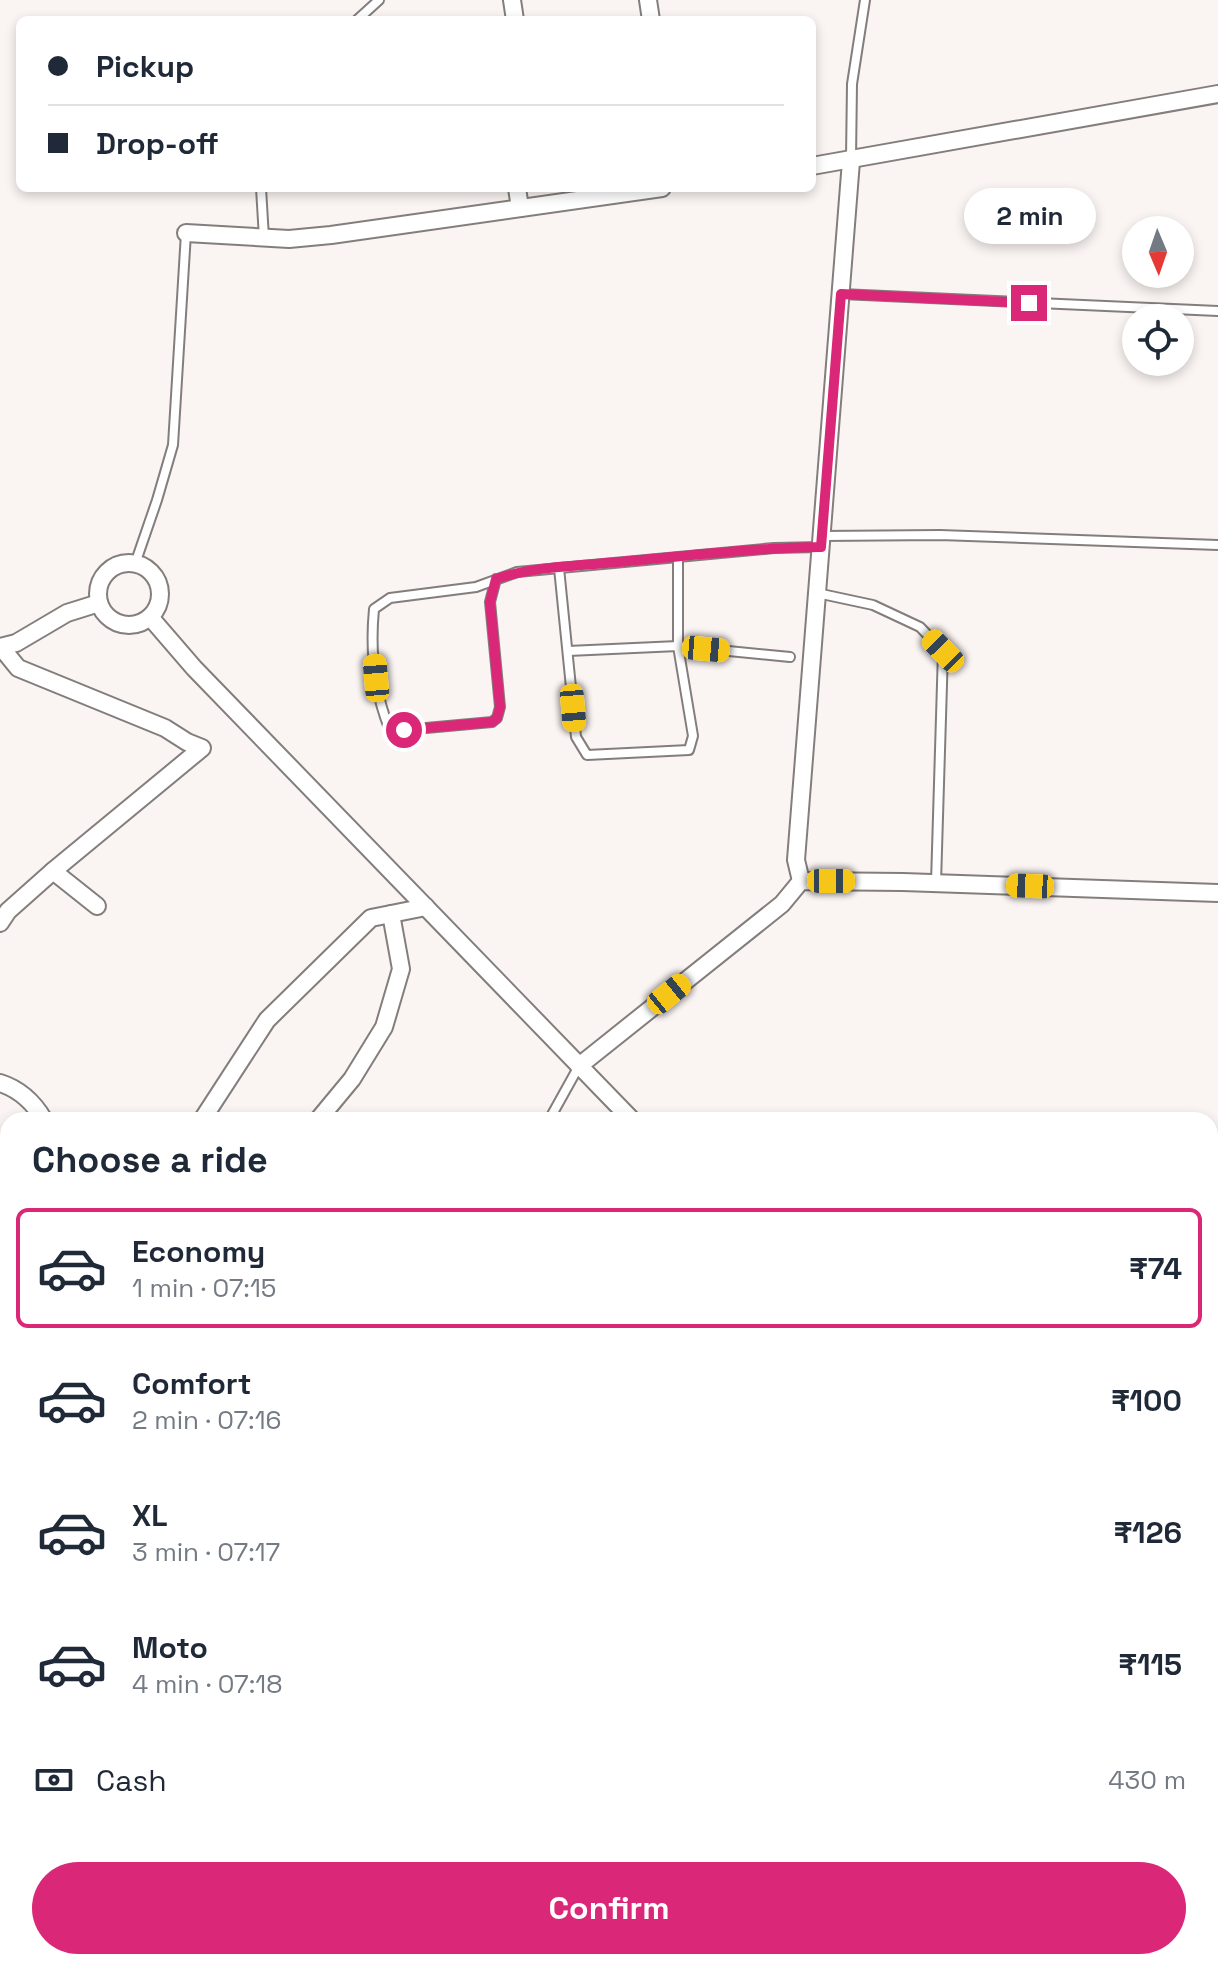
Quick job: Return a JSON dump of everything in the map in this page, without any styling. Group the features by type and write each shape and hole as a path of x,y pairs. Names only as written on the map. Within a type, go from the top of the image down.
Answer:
{"street":[{"path":"816,165 1218,94"},
{"path":"801,881 796,860 851,161"},
{"path":"518,192 520,208"},
{"path":"186,233 264,238 331,235 634,192"},
{"path":"135,564 150,571 159,586 159,603 150,617 134,625 125,625 109,618 99,603 103,576 118,565 135,564"},
{"path":"0,923 8,911 53,871 202,748 165,728 18,668 0,647 16,643 67,613 99,603"},
{"path":"150,617 194,668 624,1112"},
{"path":"53,871 97,906"},
{"path":"801,881 1218,893"},
{"path":"579,1066 782,904 801,881"},
{"path":"207,1112 267,1020 371,918 426,907"},
{"path":"325,1112 352,1079 384,1027 401,969 391,914"},
{"path":"0,1083 14,1088 39,1112"}],"lane":[{"path":"361,16 379,0"},
{"path":"851,161 852,84 865,0"},
{"path":"261,192 264,238"},
{"path":"135,564 173,445 186,233"},
{"path":"841,294 1218,311"},
{"path":"496,579 490,602 500,707 497,718 492,722 404,730 389,728 378,700 372,635 374,609 390,598 476,587 496,579 517,572 821,542 940,535 1218,545"},
{"path":"559,568 576,737 587,755 689,750 693,736 678,646 678,557"},
{"path":"817,593 873,605 920,627 943,651 936,883"},
{"path":"568,651 678,646 790,657"},
{"path":"553,1112 579,1066"}],"route":[{"path":"404,730 492,722 497,718 500,707 490,602 496,579 517,572 774,548 821,547 841,294 1029,303"}]}
